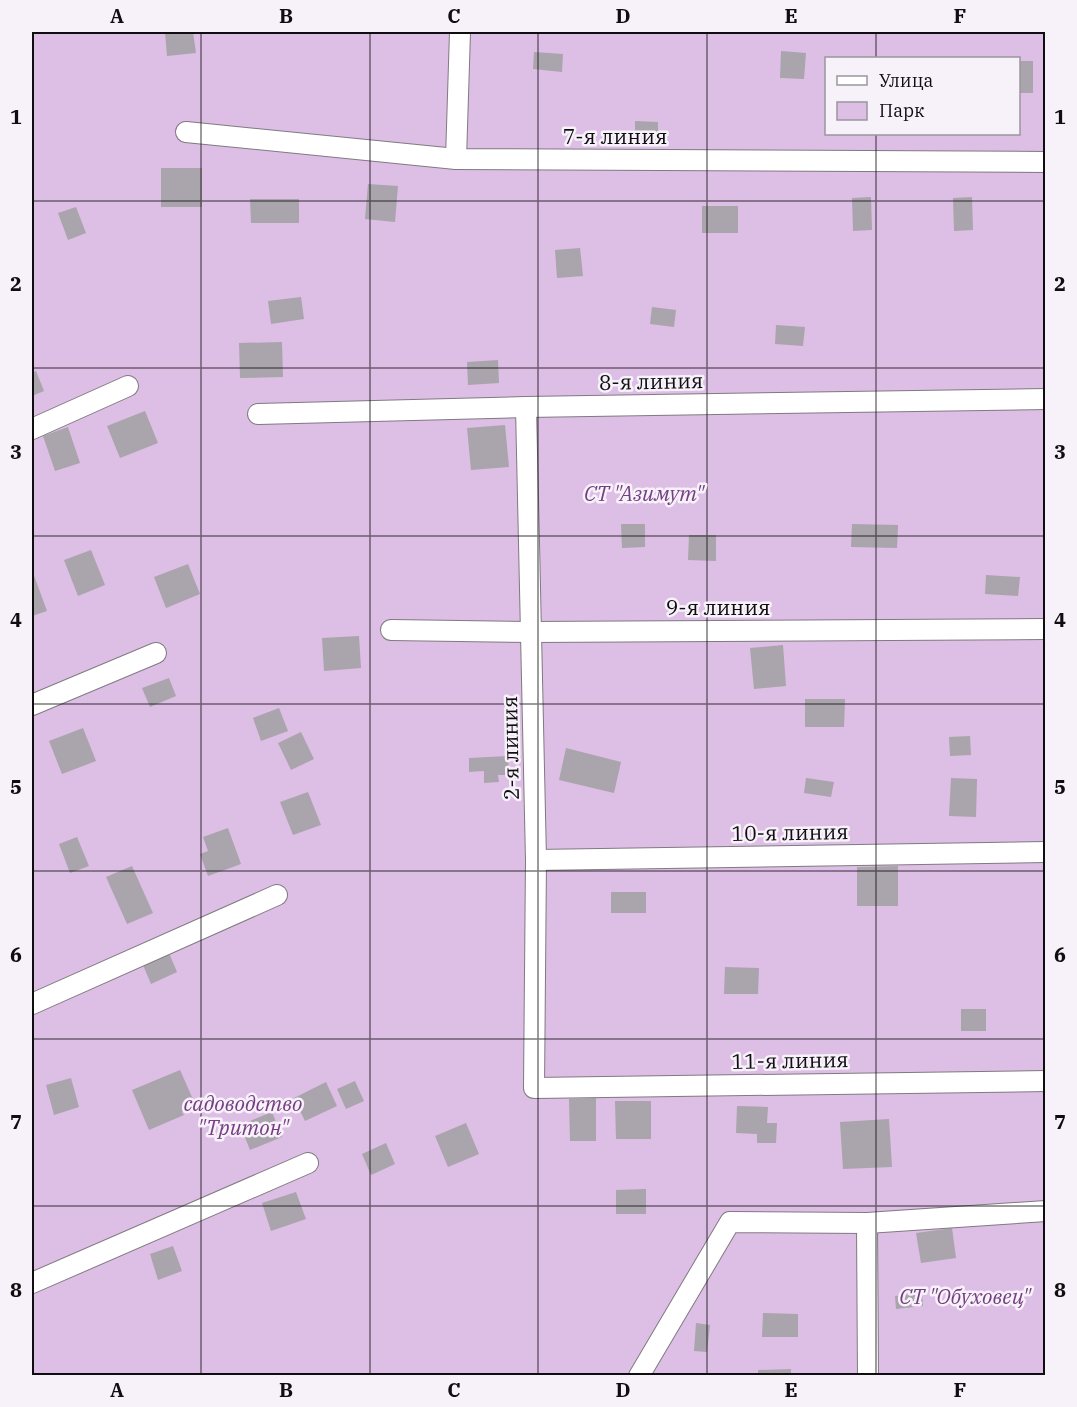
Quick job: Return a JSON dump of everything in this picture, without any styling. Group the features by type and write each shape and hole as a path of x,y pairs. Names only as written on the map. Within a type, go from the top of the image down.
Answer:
{"street":[{"path":"456,159 460,32"},
{"name":"7-я линия","path":"186,132 456,159 1046,162"},
{"path":"32,429 128,386"},
{"name":"8-я линия","path":"258,414 526,407 1046,399"},
{"name":"2-я линия","path":"526,407 536,860 534,1088"},
{"name":"9-я линия","path":"392,630 532,632 1046,628"},
{"path":"32,705 156,653"},
{"name":"10-я линия","path":"536,860 1046,852"},
{"path":"32,1004 277,895"},
{"name":"11-я линия","path":"534,1088 1046,1081"},
{"path":"32,1283 308,1163"},
{"path":"639,1376 730,1222 867,1223 1046,1211"},
{"path":"867,1223 868,1376"}],"green space":[{"name":"СТ \"Азимут\"","path":"32,32 1045,32 1045,1375 32,1375"}],"building":[{"path":"165,32 193,32 196,53 167,56"},
{"path":"781,51 806,53 804,79 780,78"},
{"path":"534,52 563,54 562,72 533,69"},
{"path":"1020,61 1033,61 1033,93 1020,93"},
{"path":"635,121 658,122 658,134 635,133"},
{"path":"161,168 202,168 202,207 161,207"},
{"path":"368,184 398,186 395,222 365,219"},
{"path":"871,197 872,230 853,231 852,198"},
{"path":"972,197 973,230 954,231 953,198"},
{"path":"250,199 299,199 299,223 251,223"},
{"path":"702,206 738,206 738,233 702,233"},
{"path":"76,207 86,233 68,240 58,213"},
{"path":"580,248 583,276 557,278 555,250"},
{"path":"301,297 304,319 271,324 268,301"},
{"path":"652,307 676,310 674,327 650,324"},
{"path":"776,325 805,327 803,346 775,344"},
{"path":"282,342 283,377 240,378 239,343"},
{"path":"498,360 499,383 468,385 467,362"},
{"path":"36,371 44,391 32,396 32,373"},
{"path":"145,411 158,443 120,458 107,426"},
{"path":"505,425 509,467 471,470 467,428"},
{"path":"68,427 80,463 55,471 43,436"},
{"path":"621,524 645,524 645,547 622,548"},
{"path":"852,524 898,525 897,548 851,547"},
{"path":"689,535 716,535 716,561 688,560"},
{"path":"91,550 105,585 78,596 64,560"},
{"path":"188,564 200,594 166,608 154,577"},
{"path":"32,570 47,611 32,616"},
{"path":"986,575 1020,577 1018,596 985,594"},
{"path":"359,636 361,668 324,671 322,638"},
{"path":"783,645 786,686 754,689 750,648"},
{"path":"169,678 176,696 150,707 142,688"},
{"path":"805,699 845,699 844,727 805,727"},
{"path":"279,708 288,731 261,741 253,718"},
{"path":"83,728 96,761 62,774 49,741"},
{"path":"301,732 314,759 291,770 278,743"},
{"path":"970,736 971,755 950,756 949,737"},
{"path":"566,748 621,762 614,793 559,780"},
{"path":"508,756 509,775 498,775 499,782 484,783 484,771 469,772 469,758"},
{"path":"806,778 834,782 831,797 804,793"},
{"path":"951,778 977,779 976,817 949,816"},
{"path":"308,792 321,825 293,835 280,802"},
{"path":"228,828 241,864 208,876 200,854 208,851 203,837"},
{"path":"77,837 89,866 70,873 59,844"},
{"path":"132,866 153,913 127,924 106,877"},
{"path":"898,866 898,906 857,906 857,867"},
{"path":"611,892 646,892 646,913 611,913"},
{"path":"169,953 177,972 151,984 143,965"},
{"path":"725,967 759,968 758,994 724,994"},
{"path":"961,1009 986,1009 986,1031 961,1031"},
{"path":"180,1070 196,1106 182,1112 184,1115 149,1130 132,1090"},
{"path":"71,1078 79,1107 54,1115 46,1085"},
{"path":"355,1081 364,1101 346,1109 337,1089"},
{"path":"326,1082 337,1106 305,1121 294,1098"},
{"path":"596,1098 596,1141 570,1141 569,1099"},
{"path":"615,1101 651,1101 651,1139 616,1139"},
{"path":"737,1106 768,1107 767,1123 777,1123 776,1143 757,1143 757,1134 736,1133"},
{"path":"272,1112 282,1137 250,1150 240,1125"},
{"path":"889,1119 892,1167 843,1169 840,1122"},
{"path":"466,1123 479,1154 448,1167 435,1136"},
{"path":"386,1143 395,1164 371,1175 362,1154"},
{"path":"646,1189 646,1214 616,1214 616,1190"},
{"path":"296,1192 306,1219 271,1231 262,1203"},
{"path":"952,1228 956,1258 921,1263 916,1233"},
{"path":"173,1246 182,1271 158,1280 150,1254"},
{"path":"922,1293 923,1306 896,1309 895,1296"},
{"path":"763,1313 798,1314 798,1337 762,1337"},
{"path":"696,1323 710,1325 707,1352 694,1351"},
{"path":"791,1369 791,1376 758,1376 758,1370"}],"park label":[{"name":"садоводство \"Тритон\"","path":"243,1115"},
{"name":"СТ \"Обуховец\"","path":"965,1296"}]}
